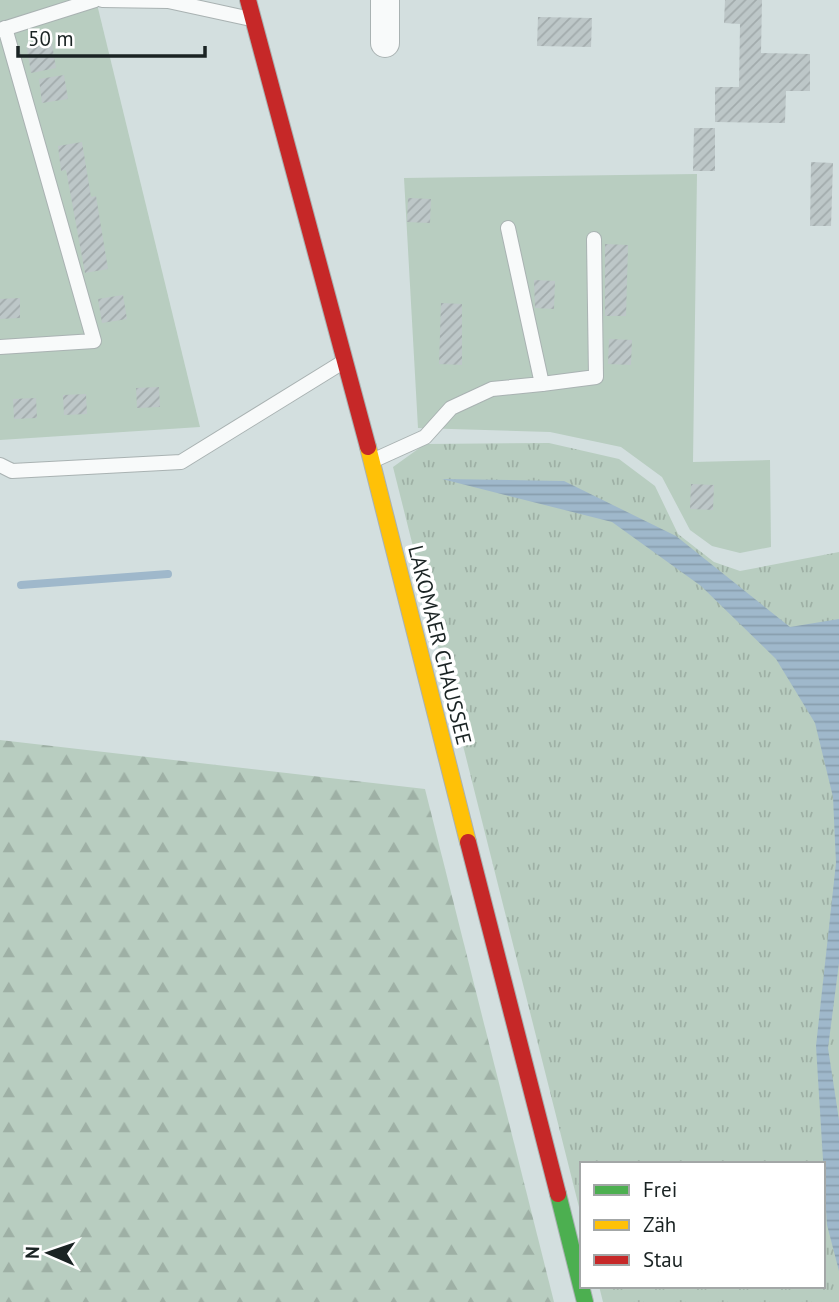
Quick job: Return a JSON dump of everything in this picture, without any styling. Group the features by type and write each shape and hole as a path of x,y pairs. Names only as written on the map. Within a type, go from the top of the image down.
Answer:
{"street":[{"name":"LAKOMAER CHAUSSEE","path":"247,0 372,461 580,1282"},
{"path":"385,0 385,43"}],"lane":[{"path":"0,347 93,341 3,29 95,0"},
{"path":"102,0 168,1 253,20"},
{"path":"508,228 542,384"},
{"path":"372,461 425,438 451,408 492,389 596,377 594,239"},
{"path":"0,465 12,471 181,462 344,362"}],"green space":[{"path":"0,0 96,0 200,427 0,440"},
{"path":"697,174 693,462 770,460 771,547 740,553 712,546 690,530 662,477 621,447 550,432 418,428 404,178"},
{"path":"549,443 619,459 655,486 678,534 714,562 740,571 839,552 839,1302 603,1302 600,1288 825,1288 825,1162 580,1162 580,1211 393,467 425,444"},
{"path":"0,740 425,789 554,1302 0,1302"}],"water":[{"path":"442,479 564,481 676,536 790,627 839,619 839,963 828,1048 839,1120 839,1271 827,1225 816,1046 836,863 833,797 815,723 776,659 701,586 612,522"}],"building":[{"path":"725,0 762,0 761,53 810,54 810,91 786,91 785,123 715,122 715,87 739,87 740,24 724,23"},
{"path":"538,17 592,18 591,47 537,46"},
{"path":"52,44 56,68 31,73 27,48"},
{"path":"64,75 68,99 42,103 39,79"},
{"path":"694,128 715,128 715,171 693,171"},
{"path":"82,142 91,197 96,196 108,269 85,273 66,170 61,171 58,146"},
{"path":"811,162 833,163 831,226 810,226"},
{"path":"408,198 431,199 430,223 407,222"},
{"path":"605,244 628,245 626,316 605,316"},
{"path":"534,280 555,281 554,309 535,308"},
{"path":"123,295 127,319 102,323 98,299"},
{"path":"20,298 20,318 0,319 0,299"},
{"path":"441,303 462,304 462,365 439,364"},
{"path":"609,339 632,340 631,365 608,364"},
{"path":"159,387 160,407 137,408 136,388"},
{"path":"86,394 87,414 64,415 63,395"},
{"path":"36,398 37,418 14,419 13,399"},
{"path":"691,484 714,485 713,510 690,509"}],"waterway":[{"path":"21,585 168,574"}],"traffic: fast":[{"path":"558,1194 580,1282"},
{"path":"582,1288 585,1302"}],"traffic: slow":[{"path":"368,447 468,842"}],"traffic: jam":[{"path":"248,0 368,447"},
{"path":"468,842 558,1194"}]}
